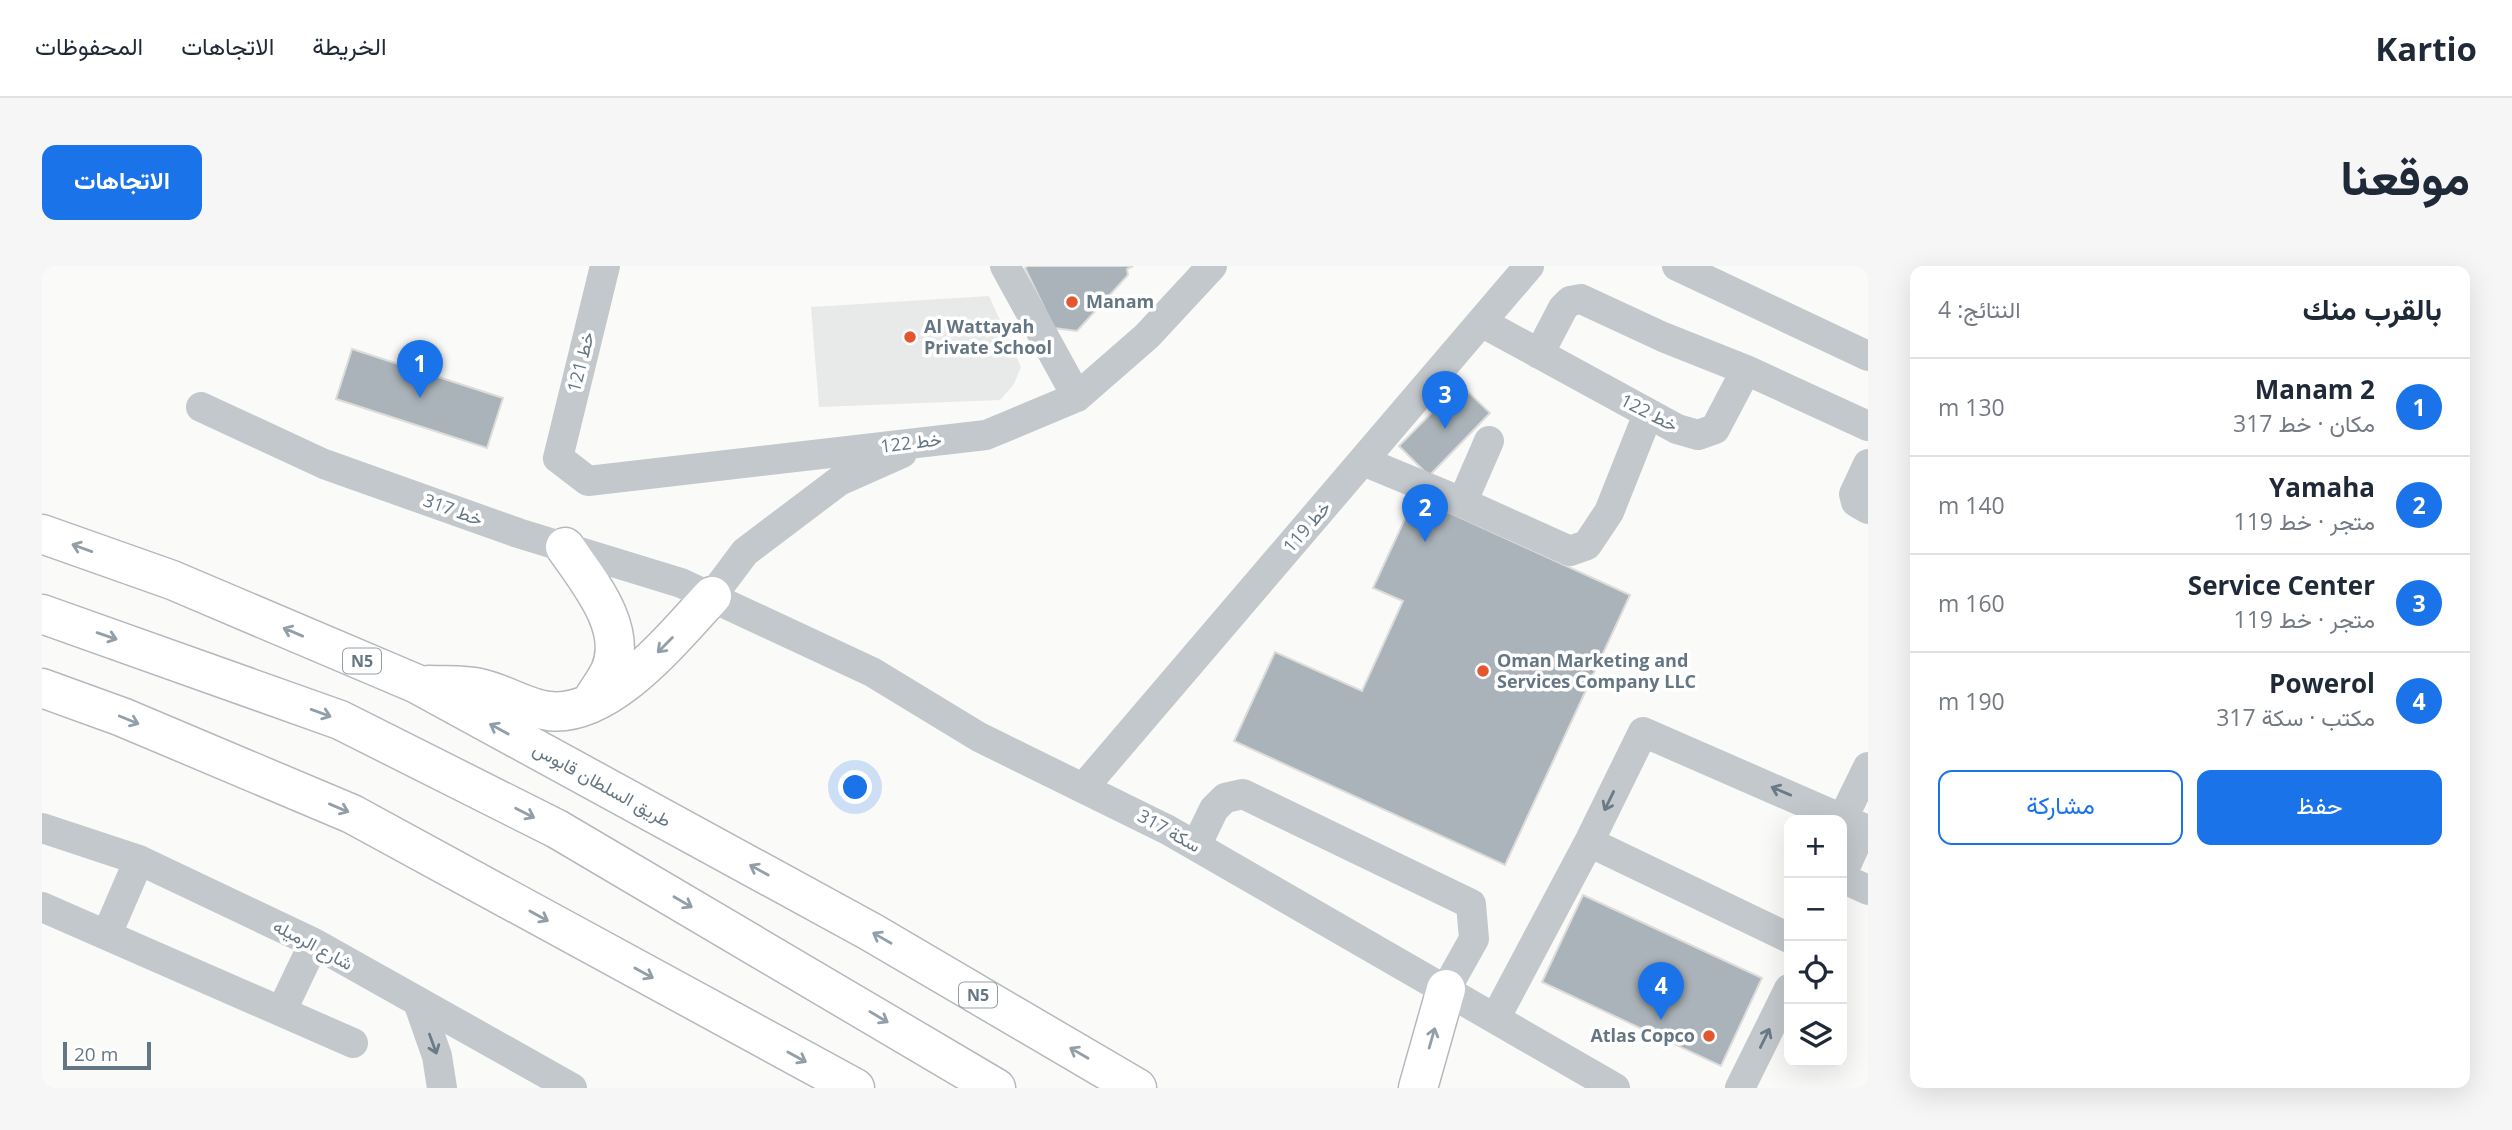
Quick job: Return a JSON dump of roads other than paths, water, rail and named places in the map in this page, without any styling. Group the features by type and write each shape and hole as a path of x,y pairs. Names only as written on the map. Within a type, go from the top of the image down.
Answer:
{"highway":[{"name":"طريق السلطان قابوس","path":"42,534 172,580 417,684 818,903 1138,1088"},
{"path":"565,547 607,614 616,646 610,670 589,706"},
{"path":"417,684 481,688 550,711 589,706 624,684 665,646 712,596"},
{"path":"42,614 340,720 557,829 996,1088"},
{"path":"42,688 122,717 352,814 855,1088"},
{"path":"1418,1088 1446,989"}],"street":[{"name":"خط 121","path":"558,458 604,266"},
{"path":"1004,266 1077,397"},
{"name":"خط 122","path":"558,458 588,481 986,435 1077,397 1147,336 1212,266"},
{"name":"خط 119","path":"1084,787 1529,266"},
{"path":"1676,266 1868,356"},
{"path":"1539,354 1563,308 1570,301 1581,299 1868,426"},
{"name":"خط 122","path":"1482,323 1648,414 1677,429 1698,435 1715,429 1746,370"},
{"name":"خط 317","path":"201,407 324,464 518,533 681,583 712,596"},
{"path":"1363,461 1570,551 1587,545 1609,512 1648,414"},
{"path":"712,596 746,552 839,481 928,441"},
{"path":"1462,503 1489,441"},
{"path":"1868,464 1854,494 1856,502 1868,509"},
{"name":"سكة 317","path":"712,596 872,672 979,737 1084,787 1196,846 1615,1088"},
{"path":"1496,1017 1589,842 1643,732 1859,794 1863,828 1847,865"},
{"path":"1196,846 1214,809 1225,798 1242,794 1471,904 1474,939 1446,989"},
{"name":"شارع الرميله","path":"42,828 139,860 314,943 572,1088"},
{"path":"1589,842 1784,936"},
{"path":"107,934 139,860"},
{"path":"1846,878 1868,890"},
{"path":"42,907 353,1043"},
{"path":"282,1010 314,943"},
{"path":"1746,1086 1784,1000"},
{"path":"418,1002 437,1056 442,1088"}],"place":[{"name":"Manam","path":"1072,302"},
{"name":"Al Wattayah Private School","path":"910,337"},
{"name":"Manam 2","path":"420,398"},
{"name":"Service Center","path":"1445,429"},
{"name":"Yamaha","path":"1425,542"},
{"name":"Oman Marketing and Services Company LLC","path":"1483,671"},
{"name":"Powerol","path":"1661,1020"},
{"name":"Atlas Copco","path":"1709,1036"}]}
